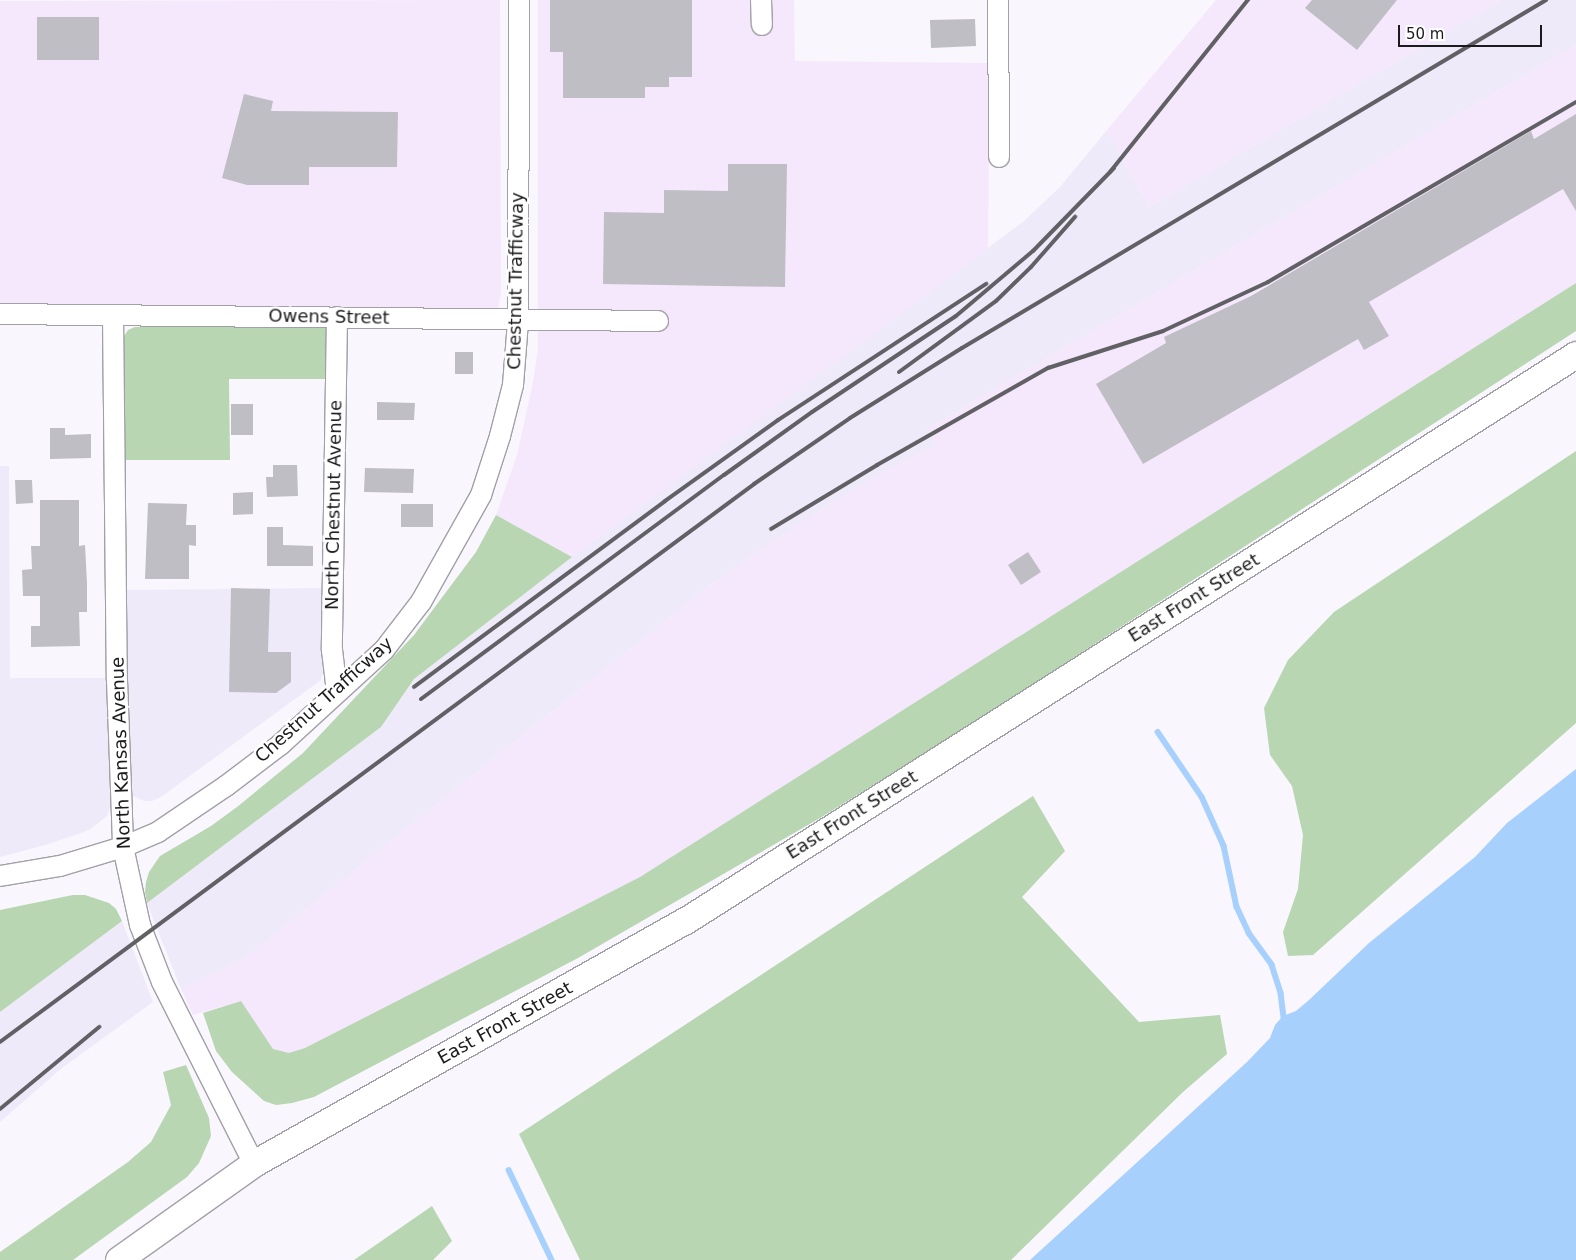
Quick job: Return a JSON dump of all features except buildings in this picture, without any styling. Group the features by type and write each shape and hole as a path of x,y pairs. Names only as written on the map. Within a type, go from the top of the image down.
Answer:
{"main road":[{"name":"East Front Street","path":"119,1260 254,1164 686,921 1576,355"}],"street":[{"name":"Chestnut Trafficway","path":"0,876 60,866 123,847 158,832 226,786 280,745 384,650 422,602 481,495 500,436 513,385 518,321 519,0"},
{"path":"761,0 762,24"},
{"path":"998,0 999,157"},
{"name":"Owens Street","path":"0,314 658,322"},
{"name":"North Kansas Avenue","path":"113,315 117,680 123,847 140,924 162,982 254,1164"},
{"name":"North Chestnut Avenue","path":"337,317 332,650 337,692"}],"shaded area":[{"path":"500,0 501,294 498,308 493,312 0,306 0,1"},
{"path":"538,0 794,0 795,61 990,63 988,249 572,557 496,515 517,455 533,382 538,349"},
{"path":"1216,0 1501,0 1149,207 1107,130"},
{"path":"1501,0 1576,0 1576,45 927,429 937,444 872,479 808,518 713,583 243,960 181,989 147,903 381,727 414,679 572,557 1024,221 1060,187 1107,130 1149,207"},
{"path":"1576,45 1576,283 640,877 305,1048 289,1053 273,1049 241,1001 193,1015 181,989 243,960 713,583 808,518 872,479 937,444 927,429"},
{"path":"0,466 9,466 10,678 109,678 113,798 107,816 89,830 49,844 0,857"},
{"path":"325,588 324,669 321,680 161,797 152,801 144,801 131,795 123,590"},
{"path":"122,921 153,1002 62,1068 0,1122 0,1012"}],"green space":[{"path":"1576,283 1576,331 973,723 820,818 578,958 314,1097 292,1103 276,1105 264,1101 232,1072 216,1051 203,1013 241,1001 273,1049 289,1053 305,1048 640,877"},
{"path":"328,325 328,379 229,379 230,460 122,460 121,341 128,330 135,327"},
{"path":"1576,451 1576,723 1313,955 1288,956 1283,932 1298,889 1303,835 1292,786 1270,755 1264,708 1288,660 1334,612"},
{"path":"496,515 572,557 414,679 381,727 147,903 146,882 149,872 160,856 211,826 303,753 414,635 476,552"},
{"path":"1033,796 1065,851 1022,897 1139,1022 1220,1015 1227,1054 1183,1092 1011,1260 580,1260 519,1134"},
{"path":"73,895 85,895 109,903 116,909 122,921 0,1012 0,910"},
{"path":"186,1065 209,1118 211,1136 199,1163 187,1177 73,1260 0,1260 0,1252 128,1162 151,1142 171,1105 163,1072"},
{"path":"432,1206 452,1241 433,1260 354,1260"}],"water":[{"path":"1576,769 1576,1260 1030,1260 1247,1062 1270,1038 1275,1025 1283,1016 1296,1011 1369,943 1475,857 1507,823"}],"waterway":[{"path":"1158,732 1202,797 1224,846 1237,907 1249,933 1272,965 1281,993 1285,1024"},
{"path":"509,1170 552,1260"}],"railway":[{"path":"1110,172 1248,0"},
{"path":"0,1042 754,484 850,418 962,348 1546,0"},
{"path":"771,529 877,465 1048,368 1163,331 1268,282 1576,102"},
{"path":"421,699 812,412 956,316 1033,251 1114,168"},
{"path":"899,372 996,301 1031,267 1075,217"},
{"path":"414,687 665,501 778,420 986,284"},
{"path":"0,1109 99,1027"}]}
